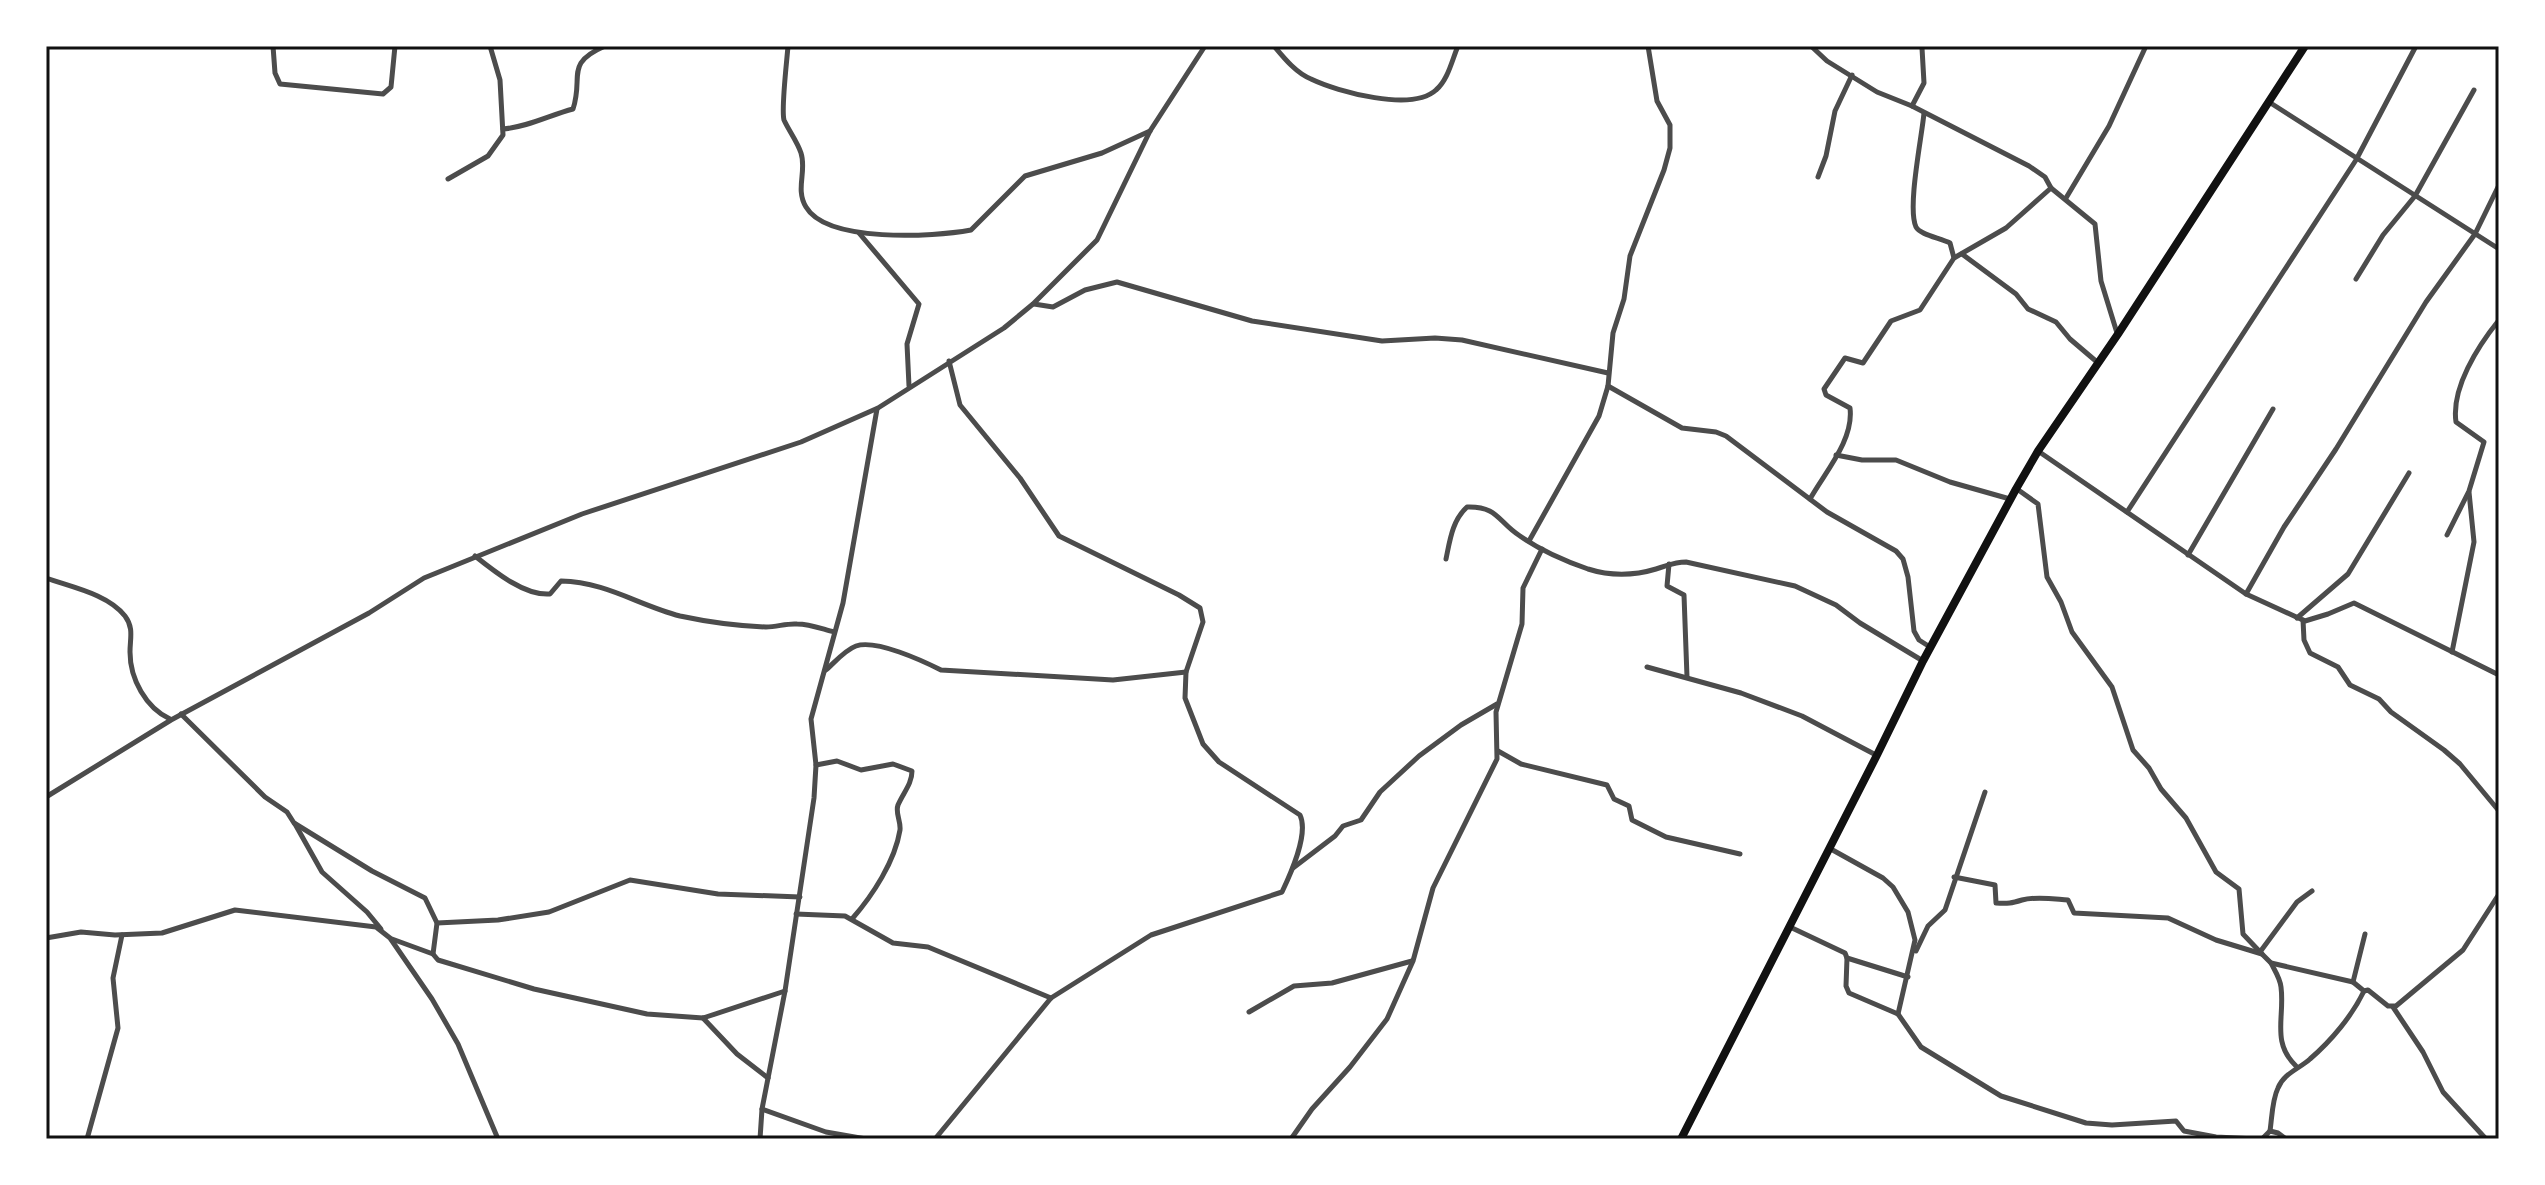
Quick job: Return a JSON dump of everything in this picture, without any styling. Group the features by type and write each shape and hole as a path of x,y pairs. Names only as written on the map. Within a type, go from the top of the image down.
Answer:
{"highway":[{"path":"1681,1139 1923,661 2016,489 2305,46"}],"street":[{"path":"273,46 275,73 280,84 372,94 383,94 391,87 395,46"},
{"path":"448,179 488,156 501,140 500,80 490,46"},
{"path":"503,129 524,126 573,109 577,66 586,56 605,46"},
{"path":"788,46 783,115 802,155 802,198 806,208 821,222 858,233 971,230 1025,176 1102,153 1150,131"},
{"path":"46,797 181,714 369,613 424,578 582,514 801,442 878,408 1004,328 1033,304 1097,240 1150,131 1205,46"},
{"path":"1274,46 1284,59 1309,79 1389,101 1416,100 1435,91 1445,78 1458,46"},
{"path":"1529,541 1588,438 1608,386 1613,333 1624,299 1630,256 1670,148 1670,125 1657,101 1648,46"},
{"path":"1811,46 1827,61 1877,92 1912,106 2045,177 2051,188 2095,224 2101,281 2118,334"},
{"path":"2127,512 2356,160 2416,46"},
{"path":"2066,198 2109,126 2144,47"},
{"path":"1912,106 1924,83 1922,48"},
{"path":"1818,177 1826,156 1835,111 1852,75"},
{"path":"2356,279 2383,235 2415,196 2474,90"},
{"path":"2268,102 2499,249"},
{"path":"1924,113 1914,189 1915,225 1921,232 1950,243 1954,258"},
{"path":"2246,594 2284,527 2426,302 2475,234 2499,185"},
{"path":"1810,499 1848,430 1850,408 1826,395 1825,386 1845,358 1863,363 1891,321 1920,310 1954,258 2006,228 2051,188"},
{"path":"858,233 919,304 907,344 909,386"},
{"path":"1962,253 2016,294 2028,309 2056,322 2097,362"},
{"path":"1033,304 1053,307 1085,290 1117,282 1252,321 1382,341 1462,340 1608,373"},
{"path":"2447,535 2469,491 2484,442 2458,424 2455,419 2457,398 2469,367 2499,320"},
{"path":"935,1139 1051,998 1121,951 1151,935 1282,892 1293,868 1303,827 1302,816 1239,776 1207,750 1185,698 1186,672 1203,622 1200,608 1059,536 1020,478 960,405 949,361"},
{"path":"1608,386 1682,428 1726,436 1827,512 1890,546 1901,557 1909,580 1914,631 1919,640 1930,648"},
{"path":"760,1139 762,1109 785,991 814,798 816,765 811,719 843,603 878,408"},
{"path":"2188,555 2273,409"},
{"path":"2038,451 2246,594 2300,619 2324,616 2354,603 2499,675"},
{"path":"1836,455 1862,460 1896,460 1950,482 2011,500"},
{"path":"2300,619 2348,574 2409,473"},
{"path":"2016,489 2038,504 2048,578 2072,632 2112,687 2133,750 2151,769 2161,789 2186,818 2216,872 2239,889 2243,934 2271,963 2281,987 2280,1029 2284,1055 2296,1066"},
{"path":"2452,652 2474,542 2469,491"},
{"path":"1446,559 1453,528 1467,507 1490,509 1516,534 1586,568 1613,574 1691,563 1792,584 1836,605 1923,661"},
{"path":"1291,1139 1387,1019 1413,961 1433,888 1495,766 1498,704 1522,624 1523,588 1542,549"},
{"path":"475,556 500,576 536,594 550,594 561,581 582,583 602,586 681,616 753,627 798,624 834,632"},
{"path":"1669,564 1667,586 1684,595 1687,677"},
{"path":"46,578 112,603 124,615 132,628 130,655 133,677 143,695 160,714 171,720"},
{"path":"2300,619 2310,653 2338,667 2350,685 2379,699 2391,712 2444,750 2460,764 2499,811"},
{"path":"826,670 851,648 861,644 916,658 941,670 1113,680 1186,672"},
{"path":"1647,667 1741,693 1802,716 1877,755"},
{"path":"1293,868 1335,836 1343,826 1361,820 1380,792 1419,756 1461,725 1498,704"},
{"path":"181,714 265,797 287,812 322,872 367,912 390,938 432,999 458,1044 498,1139"},
{"path":"1498,751 1521,764 1607,785 1614,799 1629,806 1632,820 1666,837 1740,854"},
{"path":"816,765 837,761 861,770 893,764 912,771 905,795 897,806 900,830 892,854 869,900 852,919"},
{"path":"1898,1014 1914,955 1927,928 1945,910 1985,792"},
{"path":"294,823 372,871 425,898 437,923 433,954"},
{"path":"1829,848 1877,873 1893,887 1914,929 1914,955"},
{"path":"1954,877 1995,885 1995,903 2014,905 2022,900 2057,899 2068,900 2074,913 2168,918 2216,940 2261,953"},
{"path":"437,923 498,920 549,912 630,880 718,894 800,897"},
{"path":"2261,953 2297,902 2312,891"},
{"path":"2393,1007 2449,965 2463,950 2499,894"},
{"path":"46,938 81,932 122,935 170,931 235,910 367,925 383,931"},
{"path":"796,914 837,915 852,919 893,943 928,947 1051,998"},
{"path":"1790,927 1845,953 1849,993 1898,1014 1921,1047 2001,1096 2086,1123 2112,1125 2176,1121 2184,1131 2216,1137 2256,1139"},
{"path":"2353,982 2365,934"},
{"path":"87,1139 118,1028 113,978 122,935"},
{"path":"390,938 433,954 438,960 534,989 647,1014 703,1018 785,991"},
{"path":"1847,958 1908,977"},
{"path":"1249,1012 1294,986 1332,983 1413,961"},
{"path":"2271,963 2353,982 2393,1007 2423,1052 2443,1092 2486,1139"},
{"path":"2262,1139 2270,1131 2278,1087 2296,1066 2307,1062 2355,1010 2364,991"},
{"path":"703,1018 737,1054 768,1078"},
{"path":"762,1109 826,1132 866,1139"},
{"path":"2270,1131 2286,1139"},
{"path":"1843,1139 1851,1139"}]}
